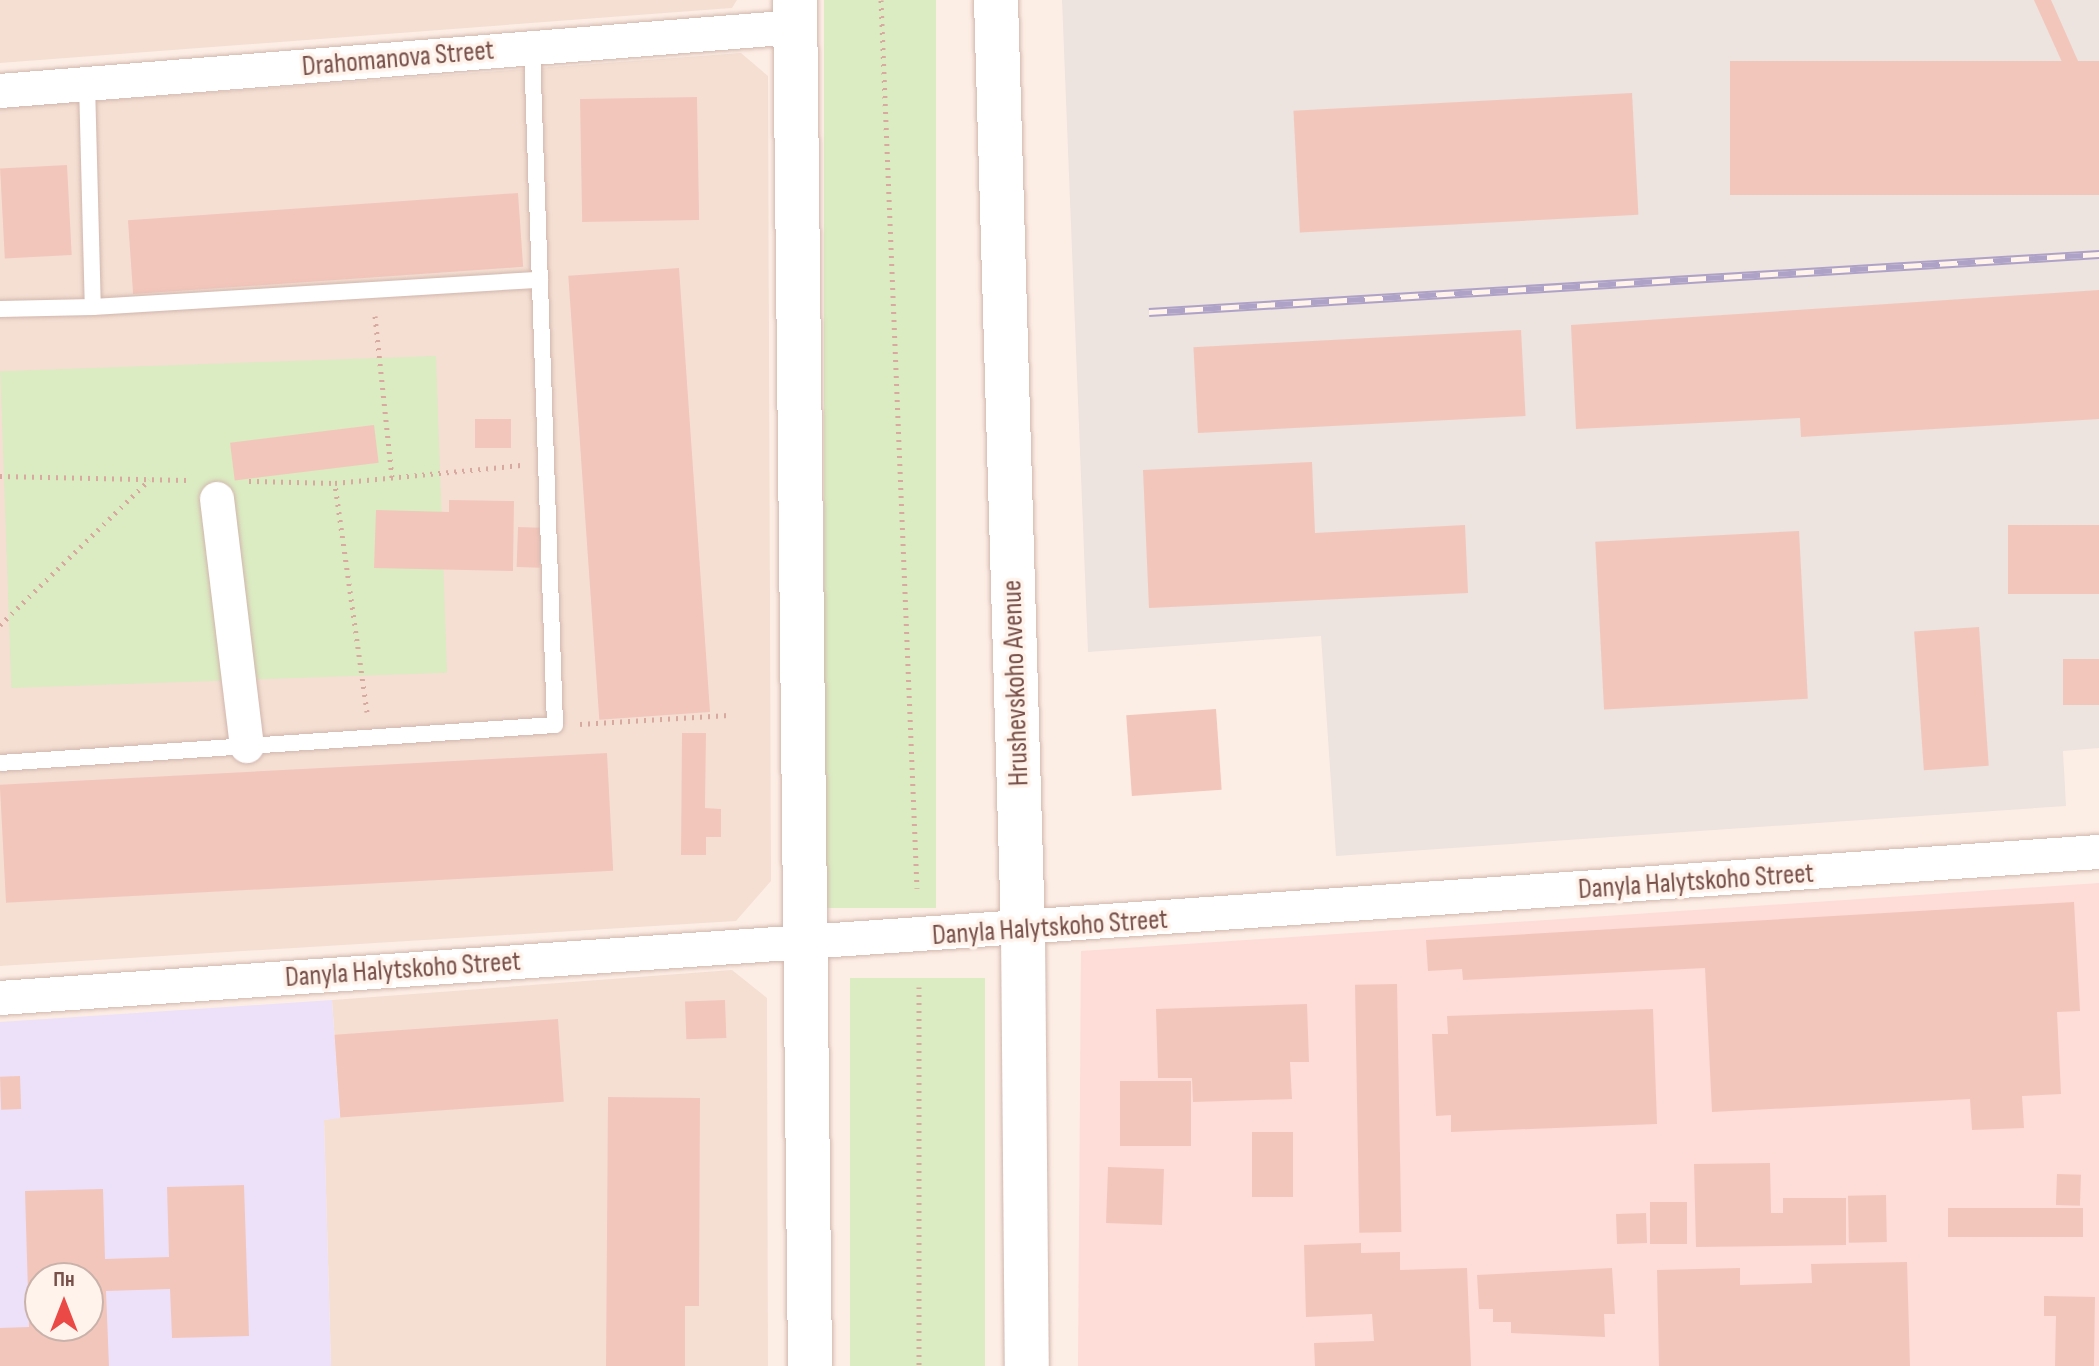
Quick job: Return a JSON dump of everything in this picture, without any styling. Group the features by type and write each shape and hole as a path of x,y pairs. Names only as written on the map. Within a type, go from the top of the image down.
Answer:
{"main road":[{"name":"Hrushevskoho Avenue","path":"996,0 1023,932 1027,1366"},
{"path":"795,13 809,943 810,1366"}],"street":[{"name":"Drahomanova Street","path":"0,91 532,49 795,13"},
{"path":"219,487 247,746"},
{"name":"Danyla Halytskoho Street","path":"0,998 809,943 1023,932 2099,852"}],"lane":[{"path":"0,763 555,725 532,49"},
{"path":"87,84 93,307"},
{"path":"0,309 93,307 540,280"}],"path":[{"path":"881,0 917,888"},
{"path":"372,290 392,478"},
{"path":"0,476 150,479 219,487 335,483 546,463"},
{"path":"0,625 150,479"},
{"path":"335,483 371,738"},
{"path":"555,725 729,715"},
{"path":"919,987 919,1366"}],"shaded area":[{"path":"0,0 737,0 732,8 0,63"},
{"path":"1062,0 2099,0 2099,748 2063,751 2066,806 1336,856 1321,636 1088,652"},
{"path":"741,53 768,76 771,881 736,921 0,966 0,108"},
{"path":"2099,883 2099,1366 1078,1366 1081,951"},
{"path":"732,970 767,998 768,1366 331,1366 324,1120 340,1117 332,1000"},
{"path":"332,1000 340,1118 324,1120 331,1366 0,1366 0,1022"}],"green space":[{"path":"824,0 936,0 936,908 824,908"},
{"path":"436,356 447,673 11,688 0,371"},
{"path":"850,978 985,978 985,1366 850,1366"}],"building":[{"path":"2034,0 2051,0 2078,61 2062,62"},
{"path":"1730,61 2099,61 2099,195 1730,195"},
{"path":"1632,93 1638,215 1300,233 1293,111"},
{"path":"697,97 699,220 582,222 580,99"},
{"path":"67,165 72,255 5,258 0,169"},
{"path":"518,193 523,267 133,294 128,220"},
{"path":"679,268 710,712 599,720 568,276"},
{"path":"2099,290 2099,419 1801,437 1800,418 1576,429 1571,325"},
{"path":"1521,330 1526,416 1198,433 1193,347"},
{"path":"475,419 511,419 511,448 475,448"},
{"path":"374,425 379,463 235,480 230,443"},
{"path":"1312,462 1315,533 1465,525 1468,593 1149,608 1143,470"},
{"path":"449,500 514,501 513,571 374,568 376,510 449,512"},
{"path":"2008,525 2099,525 2099,594 2008,594"},
{"path":"518,527 541,528 540,568 517,567"},
{"path":"1799,531 1808,699 1604,709 1595,542"},
{"path":"1979,627 1989,766 1924,770 1914,632"},
{"path":"2063,659 2099,659 2099,705 2063,705"},
{"path":"1216,709 1222,790 1132,796 1126,715"},
{"path":"682,733 706,733 705,808 721,809 721,837 706,837 706,855 681,855"},
{"path":"607,753 613,871 6,903 0,785"},
{"path":"2074,902 2080,1011 2057,1012 2061,1094 2022,1096 2024,1128 1972,1130 1970,1099 1712,1112 1705,968 1463,980 1462,969 1428,971 1426,940"},
{"path":"1397,984 1401,1232 1359,1233 1355,985"},
{"path":"725,1000 726,1038 686,1039 685,1001"},
{"path":"1307,1004 1309,1062 1290,1062 1292,1099 1193,1102 1192,1078 1158,1078 1156,1009"},
{"path":"1653,1009 1657,1124 1451,1132 1451,1115 1436,1116 1432,1034 1448,1034 1447,1016"},
{"path":"558,1019 564,1102 340,1117 335,1035"},
{"path":"20,1076 21,1109 1,1110 0,1077"},
{"path":"1120,1081 1191,1081 1191,1146 1120,1146"},
{"path":"608,1097 700,1098 699,1306 685,1306 685,1366 606,1366"},
{"path":"1252,1132 1293,1132 1293,1197 1252,1197"},
{"path":"1770,1163 1771,1213 1783,1213 1783,1198 1846,1198 1846,1245 1696,1247 1694,1164"},
{"path":"1108,1167 1164,1169 1162,1225 1106,1223"},
{"path":"2057,1174 2081,1175 2080,1206 2056,1205"},
{"path":"244,1185 249,1336 172,1338 170,1289 106,1291 109,1366 0,1366 0,1328 24,1327 24,1342 104,1342 104,1262 27,1262 25,1191 103,1189 105,1259 169,1257 167,1187"},
{"path":"1886,1195 1887,1242 1849,1243 1848,1196"},
{"path":"1650,1202 1687,1202 1687,1244 1650,1244"},
{"path":"1948,1208 2083,1208 2083,1237 1948,1237"},
{"path":"1646,1213 1647,1243 1617,1244 1616,1214"},
{"path":"1361,1243 1361,1253 1400,1252 1400,1270 1467,1268 1471,1366 1315,1366 1314,1343 1374,1341 1372,1314 1306,1317 1304,1245"},
{"path":"1907,1262 1910,1366 1659,1366 1657,1270 1740,1268 1740,1285 1812,1283 1811,1264"},
{"path":"1612,1268 1615,1314 1604,1314 1605,1337 1511,1333 1511,1322 1493,1322 1493,1309 1479,1309 1477,1275"},
{"path":"2044,1296 2095,1297 2094,1366 2055,1366 2056,1316 2044,1316"}],"railway":[{"path":"1149,312 2099,254"}]}
